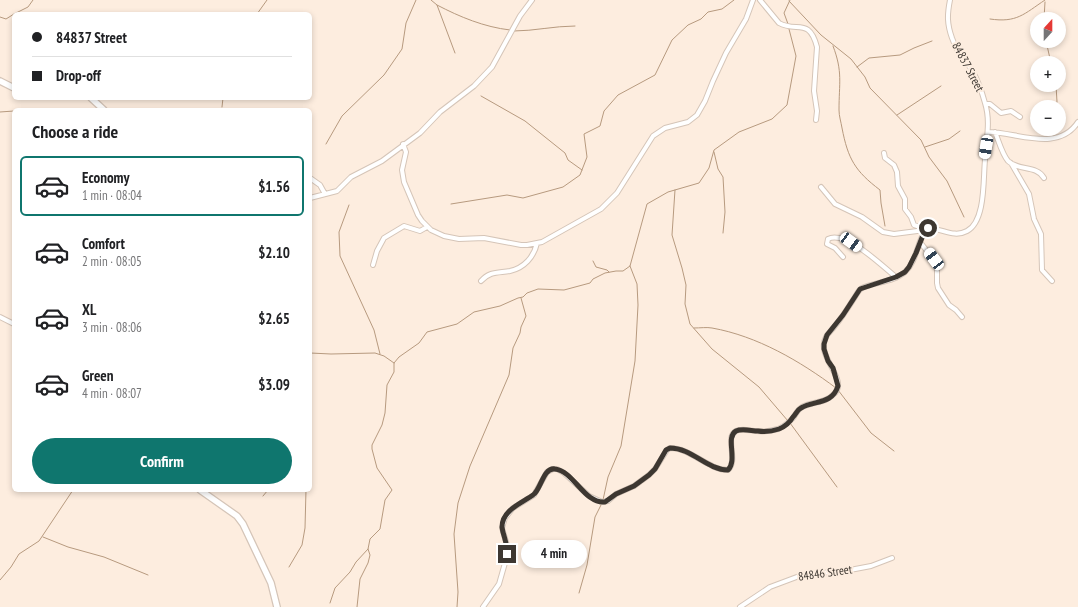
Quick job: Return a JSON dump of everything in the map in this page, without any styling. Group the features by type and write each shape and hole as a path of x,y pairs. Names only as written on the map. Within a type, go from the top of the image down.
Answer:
{"street":[{"path":"312,197 337,190 351,177 378,163 420,133 440,112 474,86 492,67 520,16 532,0"},
{"path":"403,144 406,152 402,176 418,215 427,227 438,234 452,238 484,238 528,246 548,239 572,224 602,209 617,193 653,136 665,128 688,122 697,114 705,101 712,81 728,48 746,19 752,0"},
{"path":"760,0 779,23 784,25 800,26 805,28 812,35 817,47 814,91 817,111 816,120"},
{"name":"84837 Street","path":"821,187 835,204 862,217 884,232 899,233 931,228 952,234 959,234 965,232 974,224 981,205 988,132 988,112 974,72 957,51 949,30 947,14 950,0"},
{"path":"0,81 12,87"},
{"path":"93,100 102,108"},
{"path":"986,104 990,104 1001,113 1011,111 1020,117"},
{"path":"988,132 1002,132 1022,137 1052,139 1068,132 1078,122"},
{"path":"995,132 1006,158 1011,163 1029,194 1034,219 1040,234 1042,270 1052,281"},
{"path":"483,607 499,584 506,558 508,545 502,528 505,518 513,508 534,495 547,472 557,469 564,473 589,496 598,502 602,502 608,501 616,494 634,486 649,475 655,469 666,450 670,448 701,459 715,468 728,470 732,467 731,439 736,431 764,431 779,428 793,418 802,407 826,401 835,392 838,386 836,376 824,349 827,335 843,315 860,289 896,277 905,272 909,267 924,230 914,225 911,217 906,212 904,196 898,186 897,172 894,166 885,158 884,153"},
{"path":"1011,163 1040,172 1044,178"},
{"path":"312,179 320,185 325,194"},
{"path":"373,265 377,251 384,238 401,226 406,226 420,231 427,227"},
{"path":"843,257 835,248 827,244 828,240 836,238 851,242 896,277"},
{"path":"920,242 937,264 938,288 949,306 956,310 962,317"},
{"path":"481,281 489,274 498,271 511,270 523,265 534,254 537,243"},
{"path":"0,317 12,323"},
{"path":"203,492 237,516 244,524 271,584 277,607"},
{"name":"84846 Street","path":"740,607 770,587 802,574 850,570 871,566 892,558"}],"waterway":[{"path":"18,12 28,7 33,0"},
{"path":"258,12 267,0"},
{"path":"326,144 342,116 384,75 402,49 406,23 416,0"},
{"path":"431,0 437,5 455,53"},
{"path":"451,204 507,195 523,198 563,187 580,175 587,157 584,134 600,126 604,111 618,95 655,75 672,40 688,25 701,19 708,12 722,9 734,0"},
{"path":"788,24 784,13 790,0"},
{"path":"990,19 1007,20 1020,16 1045,0"},
{"path":"789,1 821,35 851,59 865,77 870,88 921,140 929,157 947,181 964,217"},
{"path":"1044,12 1045,2"},
{"path":"437,5 472,21 491,27 510,30"},
{"path":"0,17 6,19 12,15"},
{"path":"514,31 575,26"},
{"path":"357,607 360,579 368,563 370,555 368,549 370,539 380,529 385,500 392,490 377,468 372,445 382,425 385,413 387,385 394,372 394,363 399,357 419,343 427,332 457,324 474,312 500,306 538,289 564,290 590,283 593,279 605,273 623,271 630,266 647,204 668,192 699,183 709,168 714,150 739,132 772,119 787,105 796,56 789,29"},
{"path":"857,67 869,58 900,55 932,41"},
{"path":"833,46 838,63 840,78 839,114 844,139 854,164 864,177 880,190 885,226"},
{"path":"1048,48 1049,56"},
{"path":"897,115 941,86"},
{"path":"1056,92 1057,100"},
{"path":"481,96 525,121 565,153 568,160 582,170"},
{"path":"222,107 223,100"},
{"path":"0,112 12,111"},
{"path":"925,147 949,139 960,131"},
{"path":"714,152 718,169 723,177 725,212 723,233"},
{"path":"675,190 672,235 686,285 685,304 690,324 712,349 759,387 788,421"},
{"path":"349,205 339,232 340,256 374,330 380,354"},
{"path":"593,261 596,267 609,272"},
{"path":"603,500 608,477 621,446 635,361 638,305 637,284 630,266"},
{"path":"457,607 458,592 454,534 458,503 470,466 509,375 513,348 526,316 521,298"},
{"path":"694,328 710,328 729,332 762,343 808,368 836,388"},
{"path":"312,353 375,353 384,356 394,363"},
{"path":"838,390 871,433 894,451"},
{"path":"790,423 837,487"},
{"path":"0,580 11,567 19,554 39,541 72,492"},
{"path":"263,496 266,492"},
{"path":"289,567 302,545 305,528 306,492"},
{"path":"579,593 587,565 595,517 601,505"},
{"path":"43,537 68,547 104,557 148,575"},
{"path":"330,603 335,588 368,549"}],"route":[{"path":"507,554 508,545 502,528 505,518 509,511 534,495 547,472 553,469 557,469 564,473 589,496 598,502 605,502 616,494 634,486 649,475 655,469 666,450 670,448 701,459 715,468 728,470 732,467 731,439 736,431 764,431 779,428 793,418 802,407 826,401 835,392 838,386 833,368 828,361 824,349 827,335 834,328 860,289 896,277 905,272 916,253 925,230 928,228"}]}
